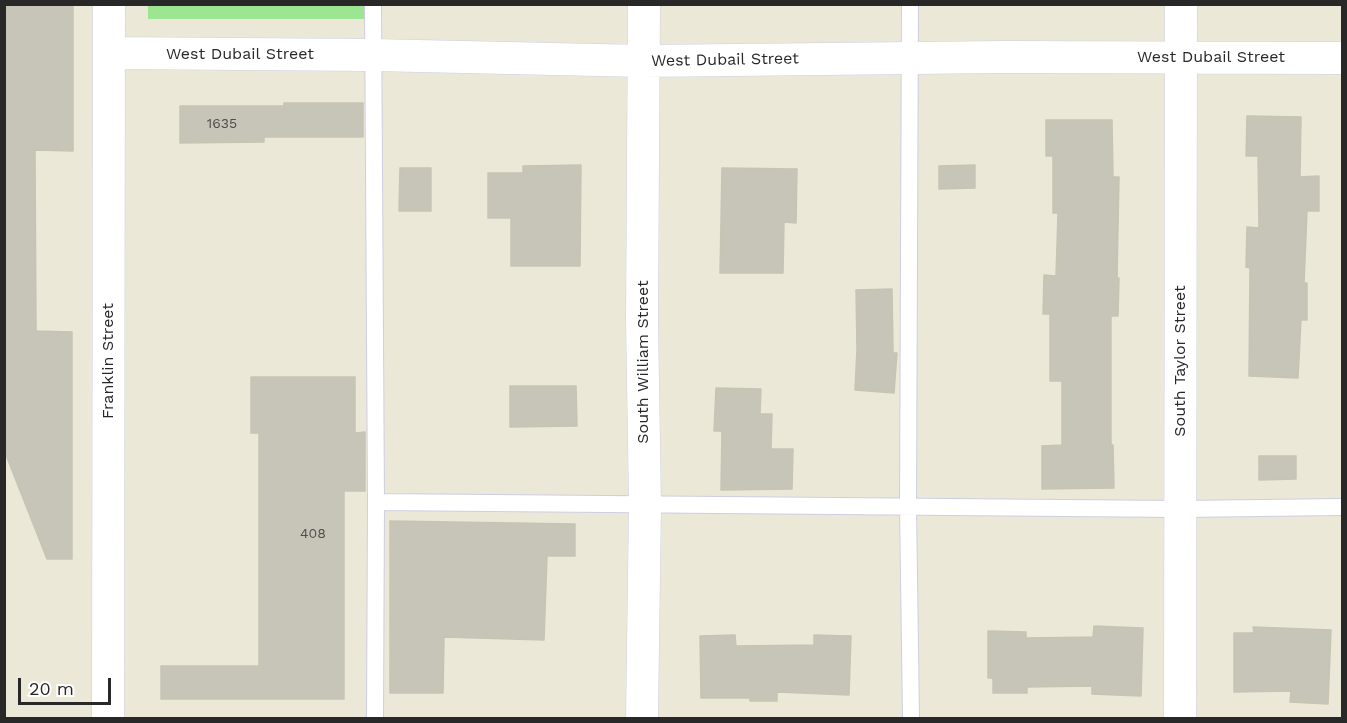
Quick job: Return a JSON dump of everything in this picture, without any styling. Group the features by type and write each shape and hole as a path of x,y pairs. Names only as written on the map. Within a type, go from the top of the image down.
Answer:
{"street":[{"name":"Franklin Street","path":"108,718 109,4"},
{"name":"South William Street","path":"642,718 645,505 642,320 644,4"},
{"name":"South Taylor Street","path":"1180,718 1181,4"},
{"name":"West Dubail Street","path":"109,53 373,55 643,61 910,58 1342,58"}],"lane":[{"path":"373,4 375,718"},
{"path":"910,4 908,505 911,718"},
{"path":"376,502 1179,508 1342,507"}],"green space":[{"path":"148,5 365,5 365,19 148,19"}],"building":[{"path":"4,4 73,4 73,151 35,150 36,331 72,332 72,559 47,559 4,450"},
{"path":"284,103 363,103 363,137 264,137 264,142 180,143 180,106 284,106"},
{"path":"1247,116 1301,117 1300,177 1319,176 1319,211 1307,211 1304,283 1307,283 1307,320 1301,320 1298,378 1249,376 1250,268 1246,267 1247,227 1259,228 1258,156 1246,156"},
{"path":"1046,120 1112,120 1113,177 1119,177 1118,316 1111,316 1111,445 1113,445 1114,488 1042,489 1042,446 1062,445 1062,381 1050,381 1050,314 1043,314 1044,275 1056,276 1058,213 1053,213 1053,156 1046,156"},
{"path":"581,165 580,266 511,266 511,218 488,218 488,173 523,173 523,166"},
{"path":"975,165 975,188 939,189 939,166"},
{"path":"400,168 431,168 431,211 399,211"},
{"path":"722,168 797,169 796,223 784,222 783,273 720,273"},
{"path":"892,289 893,353 897,353 894,393 855,390 856,290"},
{"path":"251,377 355,377 355,433 365,432 365,491 344,491 344,699 161,699 161,666 259,666 259,433 251,433"},
{"path":"510,386 576,386 577,426 510,427"},
{"path":"716,388 761,389 760,414 772,414 771,449 793,449 792,489 721,490 722,431 714,431"},
{"path":"1259,456 1296,456 1296,479 1259,480"},
{"path":"390,521 575,524 575,556 547,556 544,640 444,637 443,693 390,693"},
{"path":"1094,626 1143,628 1141,696 1092,694 1092,686 1027,687 1027,693 993,693 993,678 988,678 988,631 1026,632 1026,638 1093,637"},
{"path":"1253,627 1331,630 1328,704 1290,702 1291,691 1234,692 1234,633 1254,633"},
{"path":"735,635 736,646 814,645 814,635 851,636 849,695 777,692 777,701 750,701 750,698 701,698 700,636"}]}
